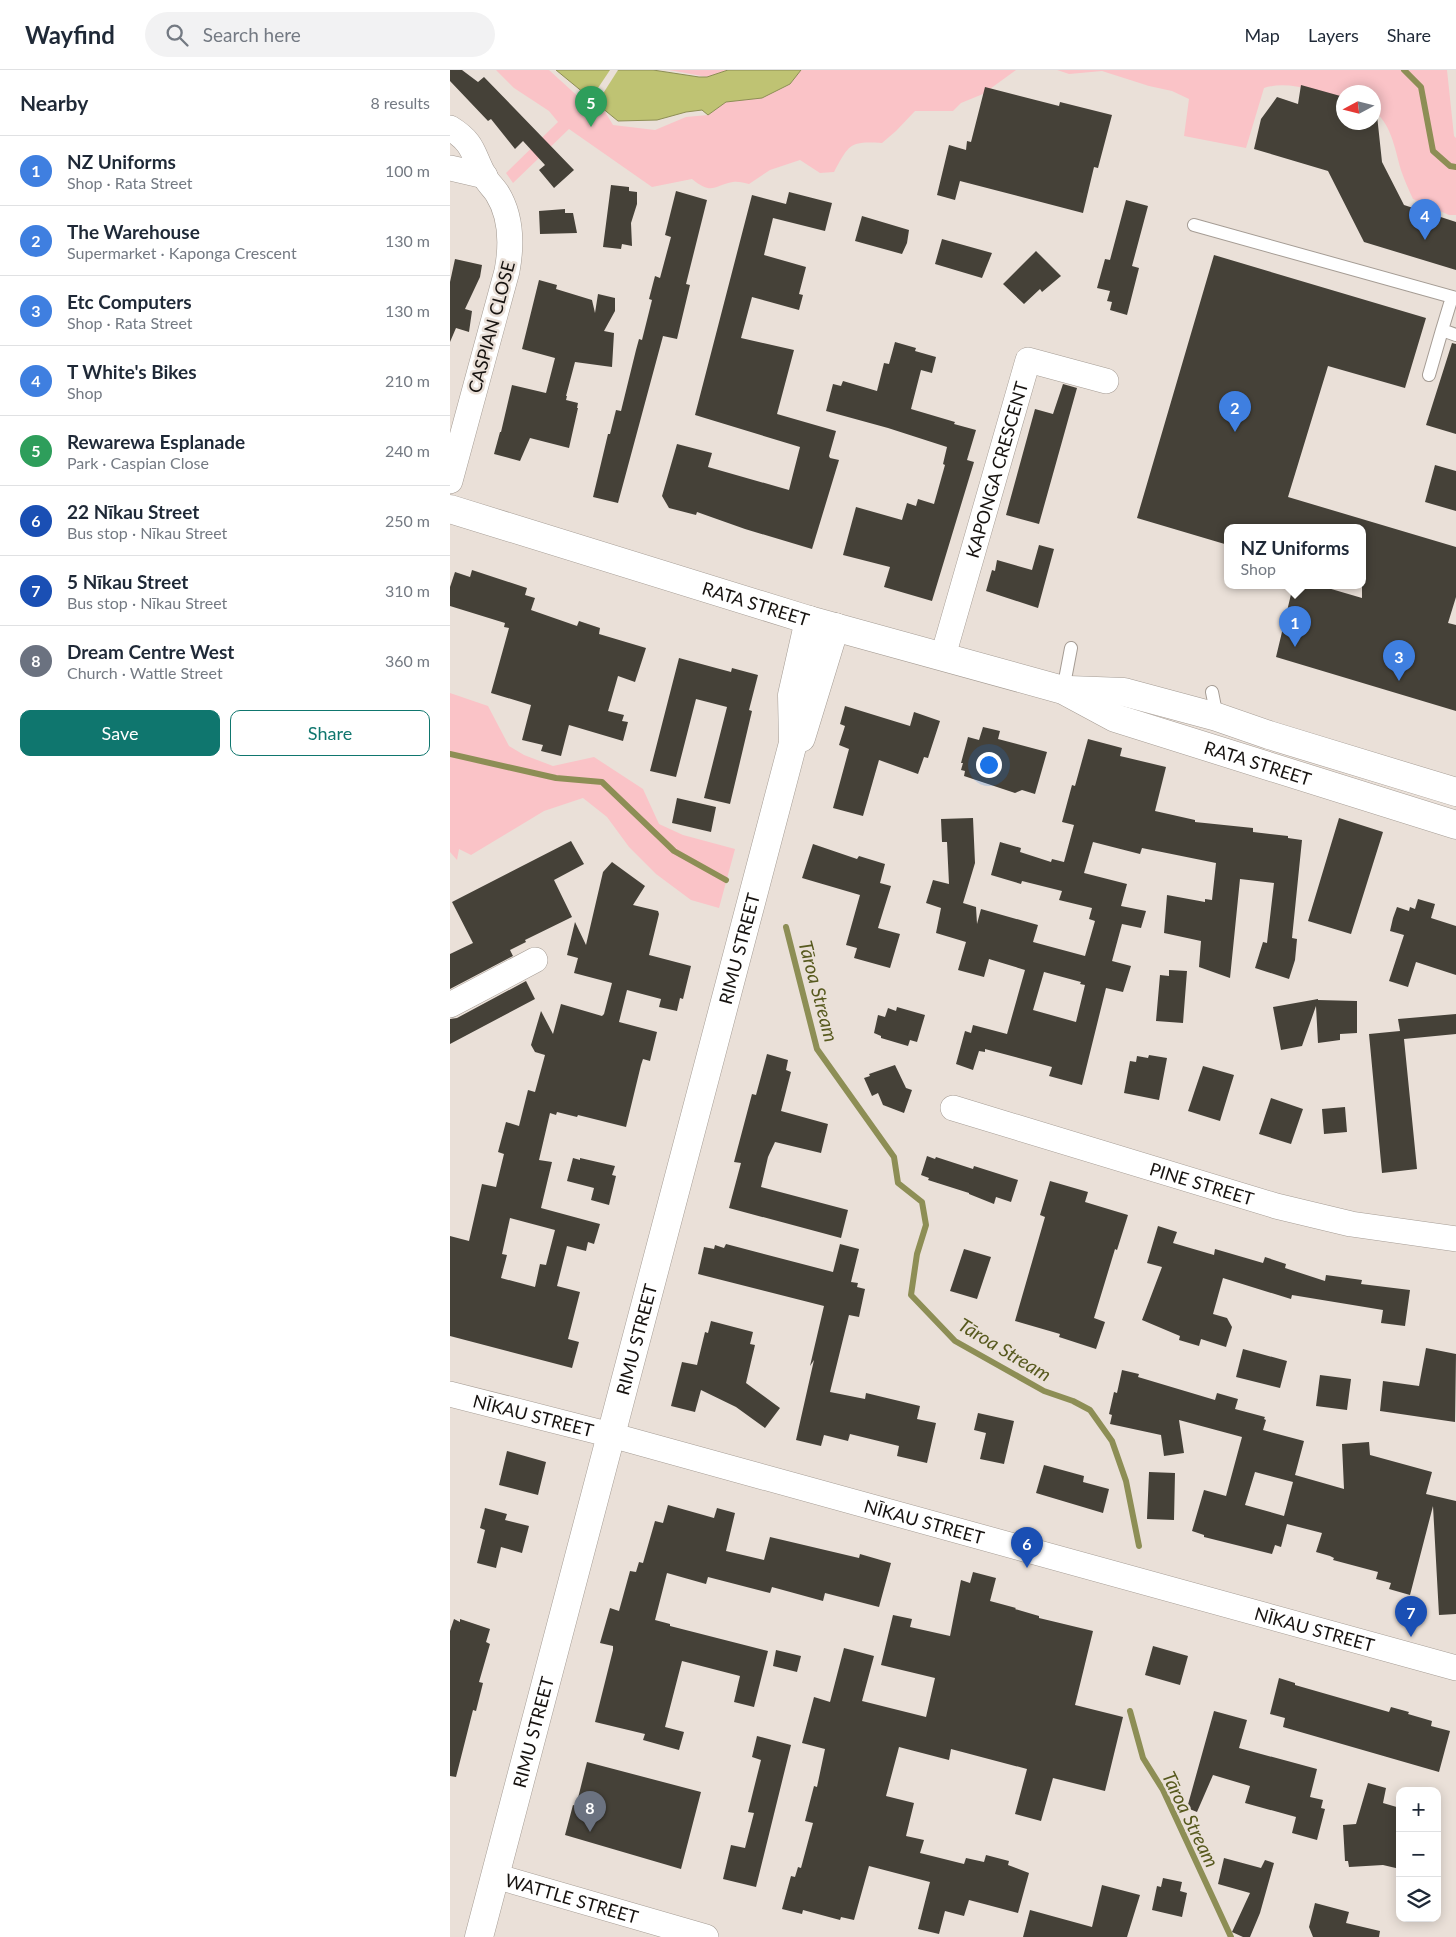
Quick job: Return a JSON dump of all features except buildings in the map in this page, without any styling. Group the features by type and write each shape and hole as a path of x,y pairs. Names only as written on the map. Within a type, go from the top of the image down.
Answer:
{"street":[{"name":"CASPIAN CLOSE","path":"450,128 468,142 484,176 501,201 510,226 511,251 450,481"},
{"path":"450,168 484,176"},
{"name":"KAPONGA CRESCENT","path":"943,656 1028,360 1106,381"},
{"name":"RATA STREET","path":"450,509 809,620 1063,690 1115,718 1456,825"},
{"name":"RIMU STREET","path":"479,1937 793,743 792,695 809,620"},
{"name":"RIMU STREET","path":"793,743 801,738 835,627"},
{"name":"RATA STREET","path":"1063,690 1124,692 1215,704 1269,735 1456,792"},
{"path":"450,1005 535,960"},
{"name":"PINE STREET","path":"953,1108 1276,1206 1351,1224 1456,1239"},
{"name":"NĪKAU STREET","path":"450,1394 611,1435 1456,1668"},
{"name":"WATTLE STREET","path":"495,1876 706,1937"}],"lane":[{"path":"1194,225 1454,297 1428,375"},
{"path":"1442,330 1456,335"},
{"path":"1063,690 1071,648"}],"shaded area":[{"path":"496,70 549,70 583,101 601,105 613,125 655,130 686,117 708,115 726,102 762,97 790,84 801,70 1016,70 983,94 961,103 953,111 915,111 882,143 863,143 852,146 843,155 834,172 820,173 800,160 770,170 749,184 735,182 709,188 692,179 652,187 569,129 513,183 506,173 558,122 549,111 514,88"},
{"path":"556,70 653,70 707,77 728,70 801,70 790,84 762,98 726,102 708,115 702,110 686,112 657,120 618,121"},
{"path":"669,70 728,70 707,77"},
{"path":"1057,70 1447,70 1454,136 1456,138 1456,215 1449,215 1413,199 1402,173 1389,132 1381,118 1381,85 1336,85 1336,97 1293,86 1283,85 1264,88 1246,148 1184,136 1189,99 1172,91 1149,86 1102,71 1069,74"},
{"path":"450,693 488,706 509,746 524,755 553,766 594,757 643,789 659,824 683,835 735,849 719,908 691,900 656,874 629,847 607,817 583,798 544,811 471,855 459,849 457,860 450,852"}],"pier":[{"path":"610,70 618,70 594,104 590,100"}],"waterway":[{"path":"1404,70 1421,87 1433,151 1450,166 1456,167"},
{"name":"Tāroa Stream","path":"450,754 556,778 602,782 674,851 726,880"},
{"name":"Tāroa Stream","path":"786,927 817,1049 894,1157 898,1183 922,1202 926,1225 917,1254 911,1295 955,1341 1044,1391 1073,1401 1090,1410 1112,1441 1126,1481 1139,1546"},
{"name":"Tāroa Stream","path":"1130,1711 1143,1758 1163,1790 1231,1937"}],"place":[{"name":"Rewarewa Esplanade","path":"591,127"},
{"name":"T White's Bikes","path":"1425,240"},
{"name":"The Warehouse","path":"1235,432"},
{"name":"NZ Uniforms","path":"1295,647"},
{"name":"Etc Computers","path":"1399,681"},
{"name":"22 Nīkau Street","path":"1027,1568"},
{"name":"5 Nīkau Street","path":"1411,1637"},
{"name":"Dream Centre West","path":"590,1832"}]}
